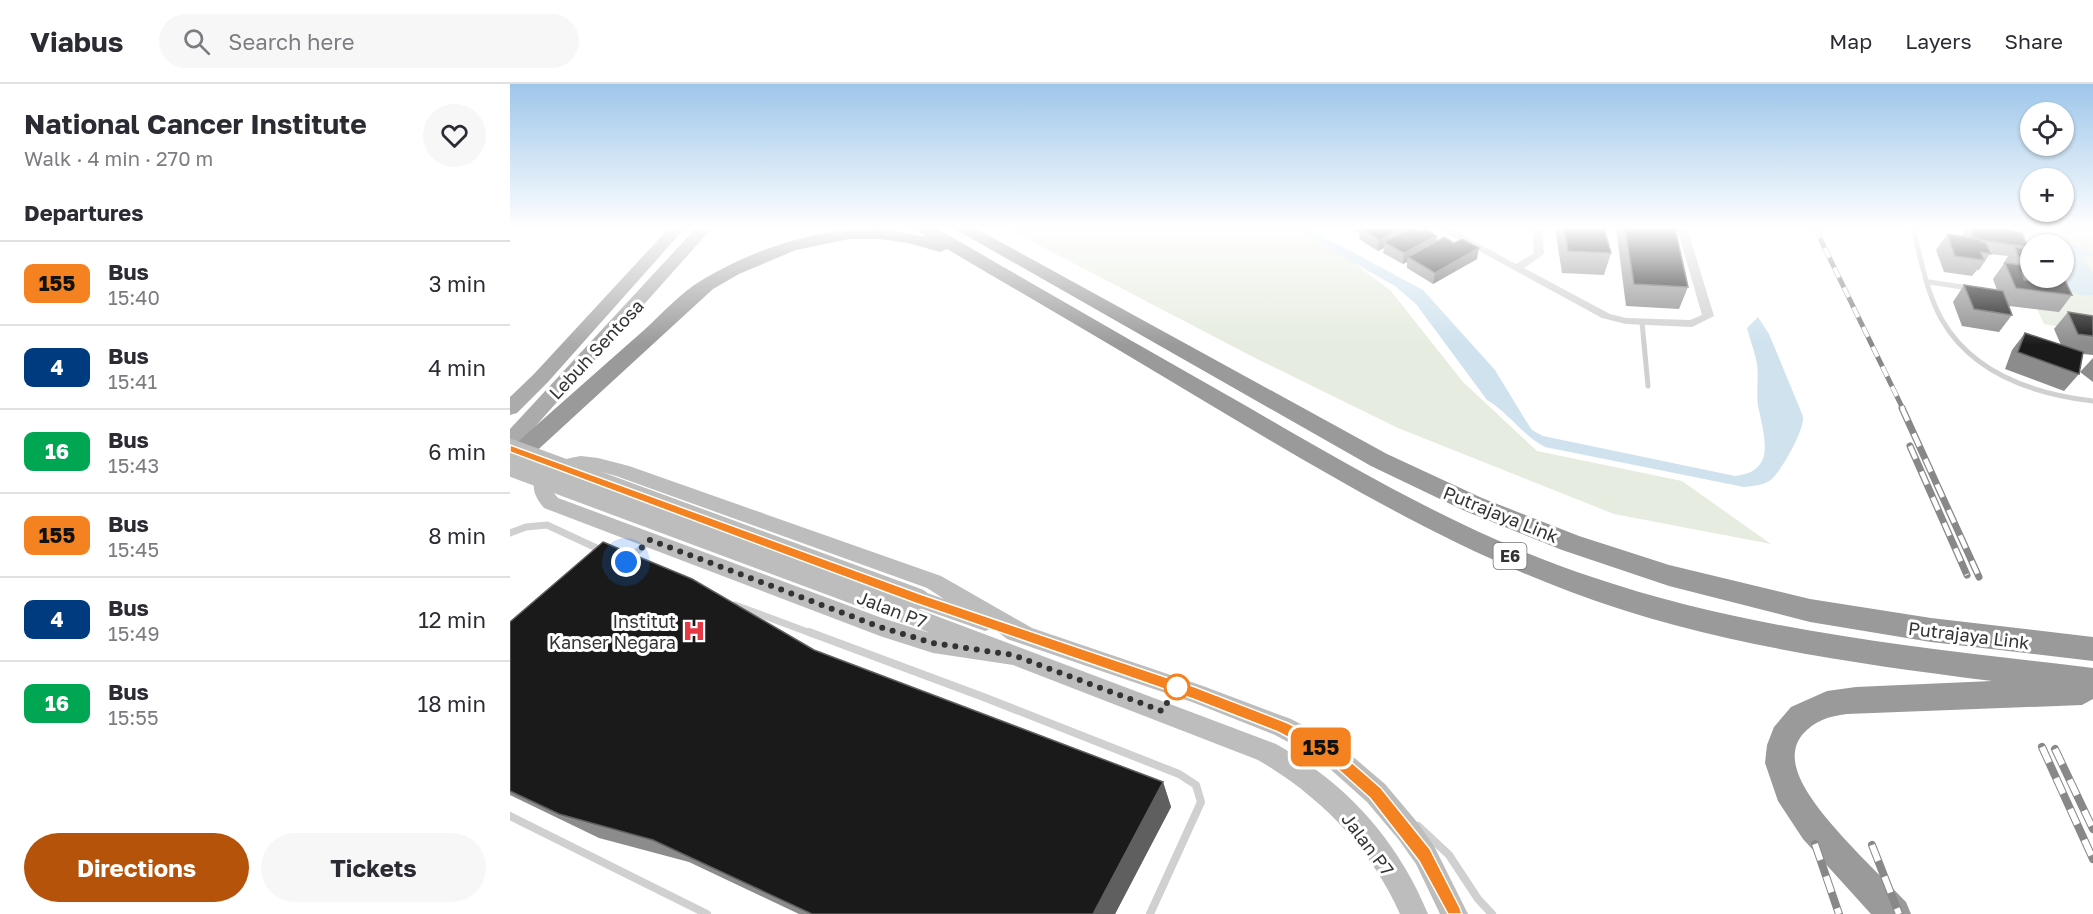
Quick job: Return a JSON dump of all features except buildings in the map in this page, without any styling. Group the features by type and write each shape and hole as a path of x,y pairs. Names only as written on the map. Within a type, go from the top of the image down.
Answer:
{"highway":[{"path":"510,464 706,285 741,267"},
{"name":"Putrajaya Link","path":"990,267 1363,484 1468,539 1567,579 1632,602 1693,619 1827,646 2093,681"},
{"name":"Putrajaya Link","path":"1032,267 1379,460 1451,494 1587,549 1708,586 1804,609 1971,636 2093,649"},
{"path":"1894,914 1812,824 1792,795 1781,770 1779,749 1789,728 1809,711 1833,702 1942,694 2093,692"}],"main road":[{"name":"Lebuh Sentosa","path":"510,408 563,355 643,267"},
{"name":"Lebuh Sentosa","path":"510,442 670,267"},
{"path":"510,392 563,355"}],"street":[{"path":"1516,268 1606,316 1626,321 1692,324 1708,316 1693,267"},
{"name":"Jalan P7","path":"510,449 1020,646 1267,752 1304,774 1352,817 1384,861 1414,914"},
{"path":"587,461 622,471 934,582 1020,646 933,643 880,627 551,503 543,494 543,480 565,465 587,461"},
{"name":"Jalan P7","path":"510,464 913,606"},
{"name":"Jalan P7","path":"1020,646 1195,693 1283,727 1328,751 1376,793 1425,855 1449,902 1463,914"}],"lane":[{"path":"1924,267 1943,321 1967,352 1983,365 2002,377 2044,394 2093,401"},
{"path":"1929,282 1973,288"},
{"path":"1642,321 1648,386"},
{"path":"510,533 547,525 637,566"},
{"path":"617,569 650,540"},
{"path":"723,600 798,630 986,698 1179,774 1196,785 1201,802 1150,914"},
{"path":"1376,793 1425,832 1449,855 1478,899 1492,914"},
{"path":"510,816 707,914"}],"shaded area":[{"path":"1080,267 1359,267 1391,291 1463,382 1537,451 1682,481 1771,544 1614,514 1398,428 1257,359"},
{"path":"2074,267 2093,267 2093,333 2044,324 2037,309 2055,288 2074,288"}],"water":[{"path":"1361,267 1380,267 1423,290 1495,370 1532,430 1543,436 1735,476 1757,468 1762,461 1765,449 1757,401 1757,364 1747,328 1758,317 1769,334 1802,415 1800,432 1772,479 1762,484 1744,487 1545,447 1487,400 1416,304 1395,286"},
{"path":"2074,267 2089,267 2093,272 2093,295 2087,296 2073,292 2068,288 2074,288"}],"railway":[{"path":"1834,267 1903,409"},
{"path":"1902,408 1979,577"},
{"path":"1910,446 1967,575"},
{"path":"2042,747 2093,859"},
{"path":"2055,749 2093,829"},
{"path":"1815,844 1839,914"},
{"path":"1872,845 1899,914"}],"bus line":[{"name":"155","path":"510,449 584,474 919,599 1195,693 1283,727 1328,751 1376,793 1425,855 1454,914"}],"place":[{"name":"Institut Kanser Negara","path":"694,631"}],"route":[{"path":"626,562 650,540 880,627 933,643 1013,655 1162,711 1177,687"}]}
